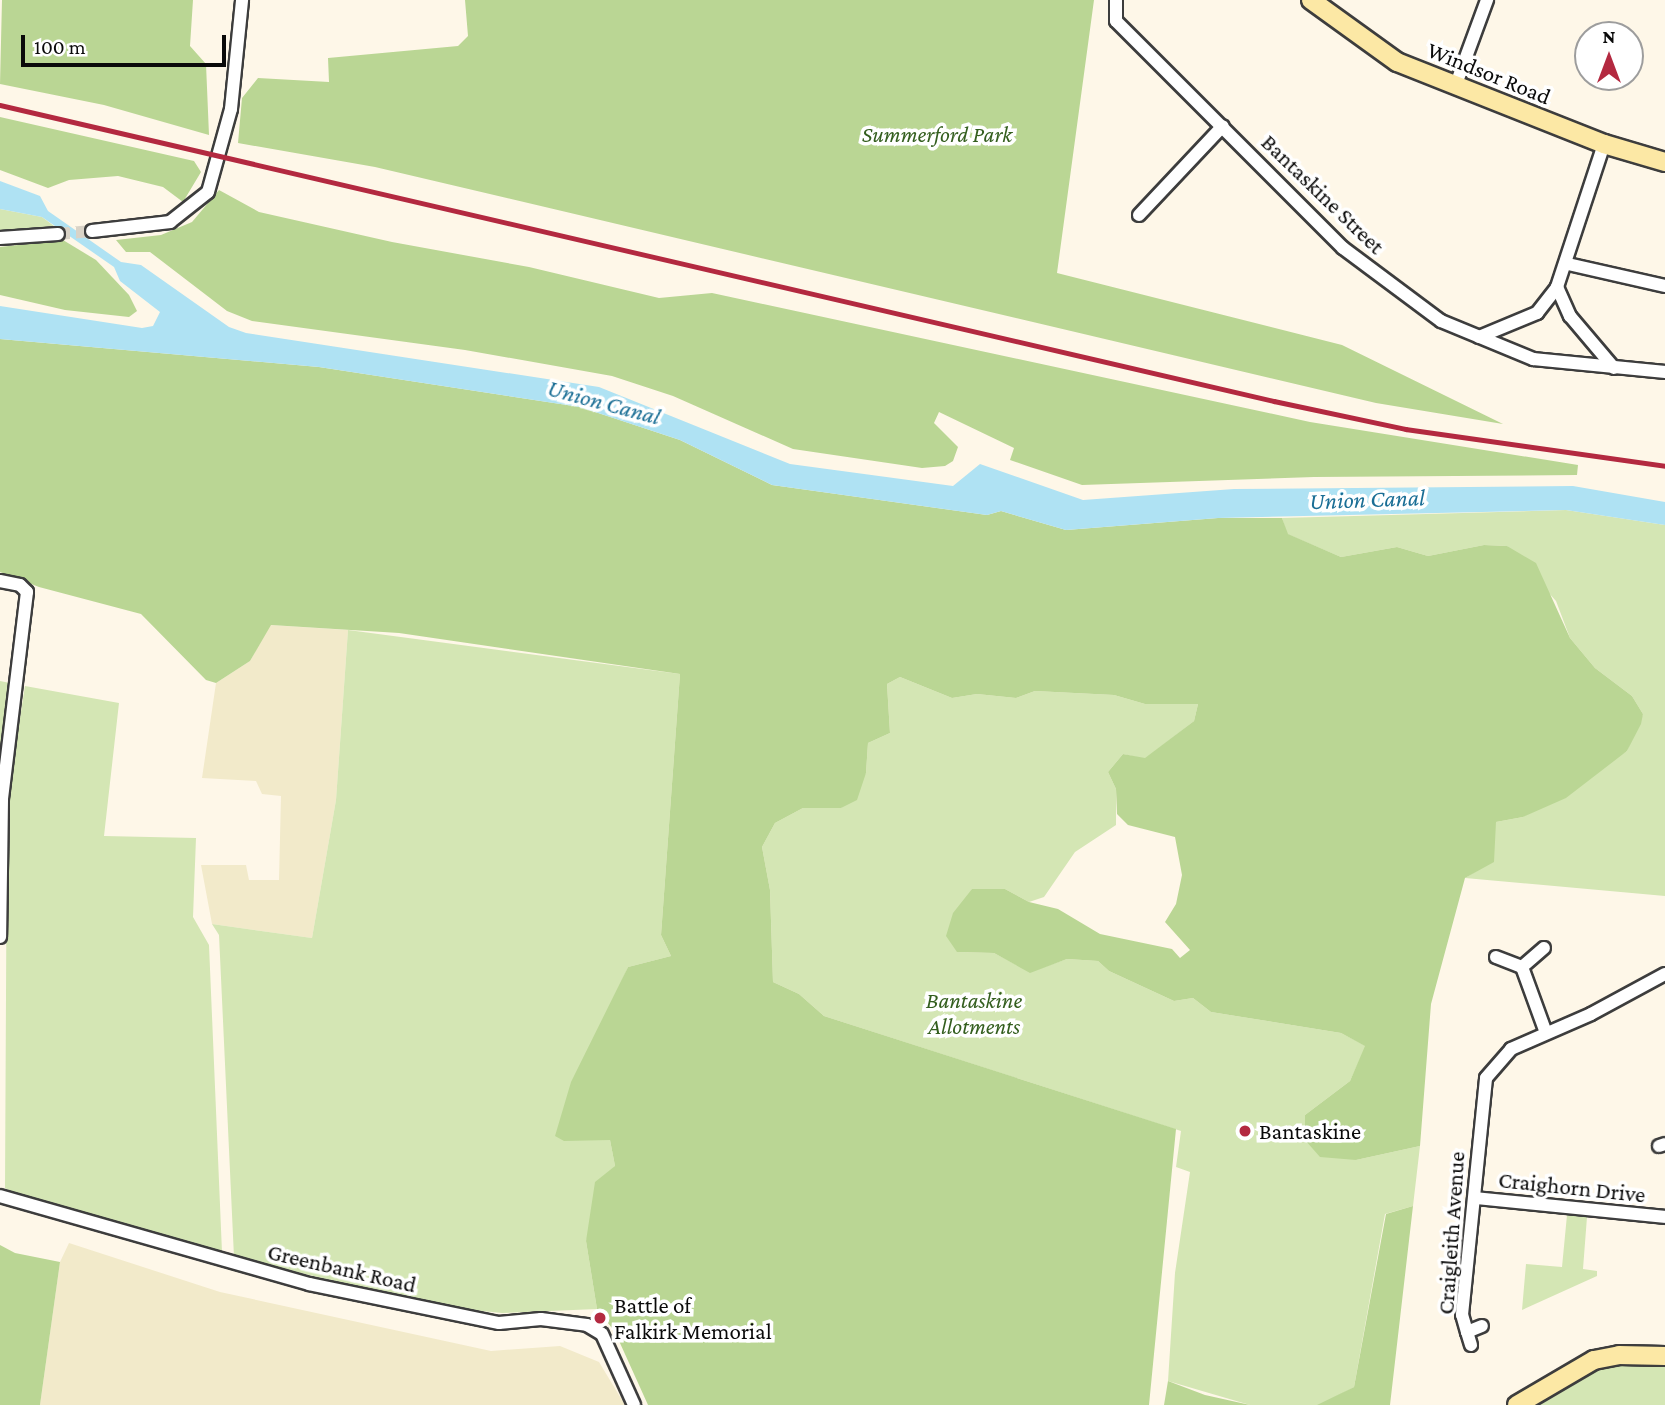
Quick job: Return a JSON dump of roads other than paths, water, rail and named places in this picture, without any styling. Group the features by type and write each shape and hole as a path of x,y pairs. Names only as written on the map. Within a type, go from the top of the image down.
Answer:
{"street":[{"path":"92,231 170,222 201,201 214,181 231,109 243,0"},
{"name":"Windsor Road","path":"1311,0 1397,62 1604,144 1665,162"},
{"path":"1455,87 1487,0"},
{"name":"Bantaskine Street","path":"1115,5 1116,20 1343,248 1441,321 1533,359 1665,372"},
{"path":"1139,215 1223,126"},
{"path":"1479,337 1537,313 1557,287 1568,264 1604,144"},
{"path":"0,238 58,234"},
{"path":"1568,264 1665,286"},
{"path":"1557,287 1570,316 1614,368"},
{"path":"0,581 20,585 27,592 2,800 0,937"},
{"path":"1522,967 1544,948"},
{"path":"1496,957 1522,967 1546,1033"},
{"name":"Craigleith Avenue","path":"1471,1345 1462,1315 1486,1078 1496,1062 1511,1049 1665,974"},
{"name":"Greenbank Road","path":"0,1196 17,1205 309,1284 499,1323 541,1320 587,1325 608,1343 634,1405"},
{"name":"Craighorn Drive","path":"1475,1198 1665,1217"},
{"name":"Craigleith Avenue","path":"1467,1332 1482,1326"},
{"path":"1517,1405 1594,1360 1665,1356"}],"water":[{"name":"Union Canal","path":"0,181 40,196 48,211 121,262 141,265 229,327 246,333 599,387 790,464 953,486 980,464 1083,500 1234,489 1573,486 1665,502 1665,525 1566,510 1218,518 1066,530 1001,511 987,515 772,485 680,440 580,407 319,367 0,339 0,306 142,328 153,326 160,312 120,281 114,267 42,217 0,209"}],"tunnel":[{"path":"58,234 92,231"}],"railway":[{"path":"0,105 1274,401 1406,429 1665,466"}],"place":[{"name":"Bantaskine","path":"1245,1131"},
{"name":"Battle of Falkirk Memorial","path":"600,1318"}],"park label":[{"name":"Summerford Park","path":"937,134"},
{"name":"Bantaskine Allotments","path":"974,1013"}]}
